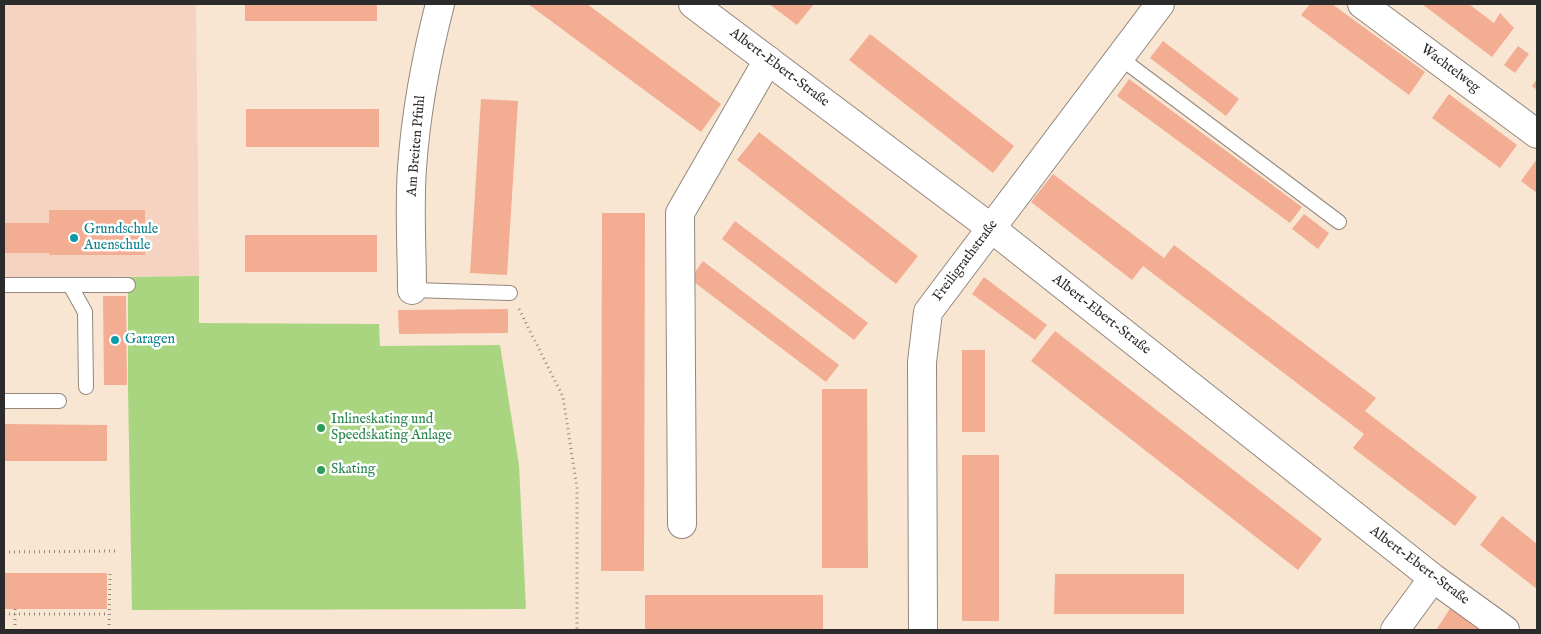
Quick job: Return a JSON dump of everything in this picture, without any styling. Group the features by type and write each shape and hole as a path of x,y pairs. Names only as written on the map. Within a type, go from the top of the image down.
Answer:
{"street":[{"name":"Am Breiten Pfuhl","path":"412,290 412,170 418,104 430,41 440,4"},
{"name":"Albert-Ebert-Straße","path":"693,4 991,228 1433,578 1502,629"},
{"name":"Freiligrathstraße","path":"923,630 922,362 928,312 1160,4"},
{"name":"Wachtelweg","path":"1369,6 1537,134"},
{"path":"682,524 680,213 768,60"},
{"path":"1395,630 1433,578"}],"lane":[{"path":"1119,57 1339,222"},
{"path":"4,285 128,285"},
{"path":"70,285 85,312 86,387"},
{"path":"412,290 510,293"},
{"path":"4,401 59,401"}],"path":[{"path":"510,293 563,397 577,488 577,630"},
{"path":"4,552 117,552"},
{"path":"109,630 110,571"},
{"path":"15,609 15,630"},
{"path":"76,609 76,614"},
{"path":"4,614 109,614"}],"shaded area":[{"name":"Grundschule Auenschule","path":"4,4 196,4 199,276 4,278"}],"green space":[{"name":"Inlineskating und Speedskating Anlage","path":"199,276 199,323 379,324 380,346 500,345 519,465 526,609 132,610 128,277"}],"building":[{"path":"245,4 377,4 377,21 245,21"},
{"path":"528,4 587,4 721,104 701,132"},
{"path":"769,4 814,4 797,25"},
{"path":"1310,4 1332,4 1425,72 1409,95 1301,15"},
{"path":"1422,4 1469,4 1494,23 1500,13 1514,28 1492,57"},
{"path":"870,34 1014,146 993,173 849,60"},
{"path":"1163,41 1239,99 1226,116 1150,58"},
{"path":"1518,46 1529,54 1515,73 1504,65"},
{"path":"1129,79 1302,207 1290,223 1117,96"},
{"path":"1537,79 1537,90 1532,86"},
{"path":"1449,94 1517,145 1500,168 1432,118"},
{"path":"481,99 518,101 507,275 470,273"},
{"path":"246,109 379,109 379,147 246,147"},
{"path":"759,132 918,256 896,284 737,160"},
{"path":"1537,159 1537,193 1521,181"},
{"path":"1053,174 1164,258 1174,245 1376,398 1365,411 1477,497 1455,526 1353,448 1364,434 1143,266 1132,280 1031,202"},
{"name":"Grundschule Auenschule","path":"49,210 145,210 145,255 4,253 4,223 49,223"},
{"path":"602,213 645,213 644,571 601,571"},
{"path":"1304,214 1329,233 1318,249 1292,229"},
{"path":"735,221 868,323 854,340 722,239"},
{"path":"245,235 377,235 377,272 245,272"},
{"path":"703,261 839,365 826,382 690,279"},
{"path":"984,277 1047,325 1035,340 972,294"},
{"name":"Garagen","path":"103,296 126,296 127,385 104,385"},
{"path":"508,309 508,333 399,334 398,310"},
{"path":"1055,331 1322,539 1298,570 1031,361"},
{"path":"962,350 985,350 985,432 962,432"},
{"path":"822,389 867,389 868,568 822,568"},
{"path":"4,424 107,425 107,461 4,461"},
{"path":"962,455 999,455 999,621 962,621"},
{"path":"1502,516 1537,544 1537,589 1480,545"},
{"path":"4,573 107,573 107,609 4,609"},
{"path":"1055,574 1184,574 1184,614 1054,614"},
{"path":"645,595 823,595 823,630 645,630"},
{"path":"1453,604 1481,627 1479,630 1436,630"}],"place":[{"name":"Grundschule Auenschule","path":"74,238"},
{"name":"Garagen","path":"115,340"},
{"name":"Inlineskating und Speedskating Anlage","path":"321,428"},
{"name":"Skating","path":"321,470"}]}
